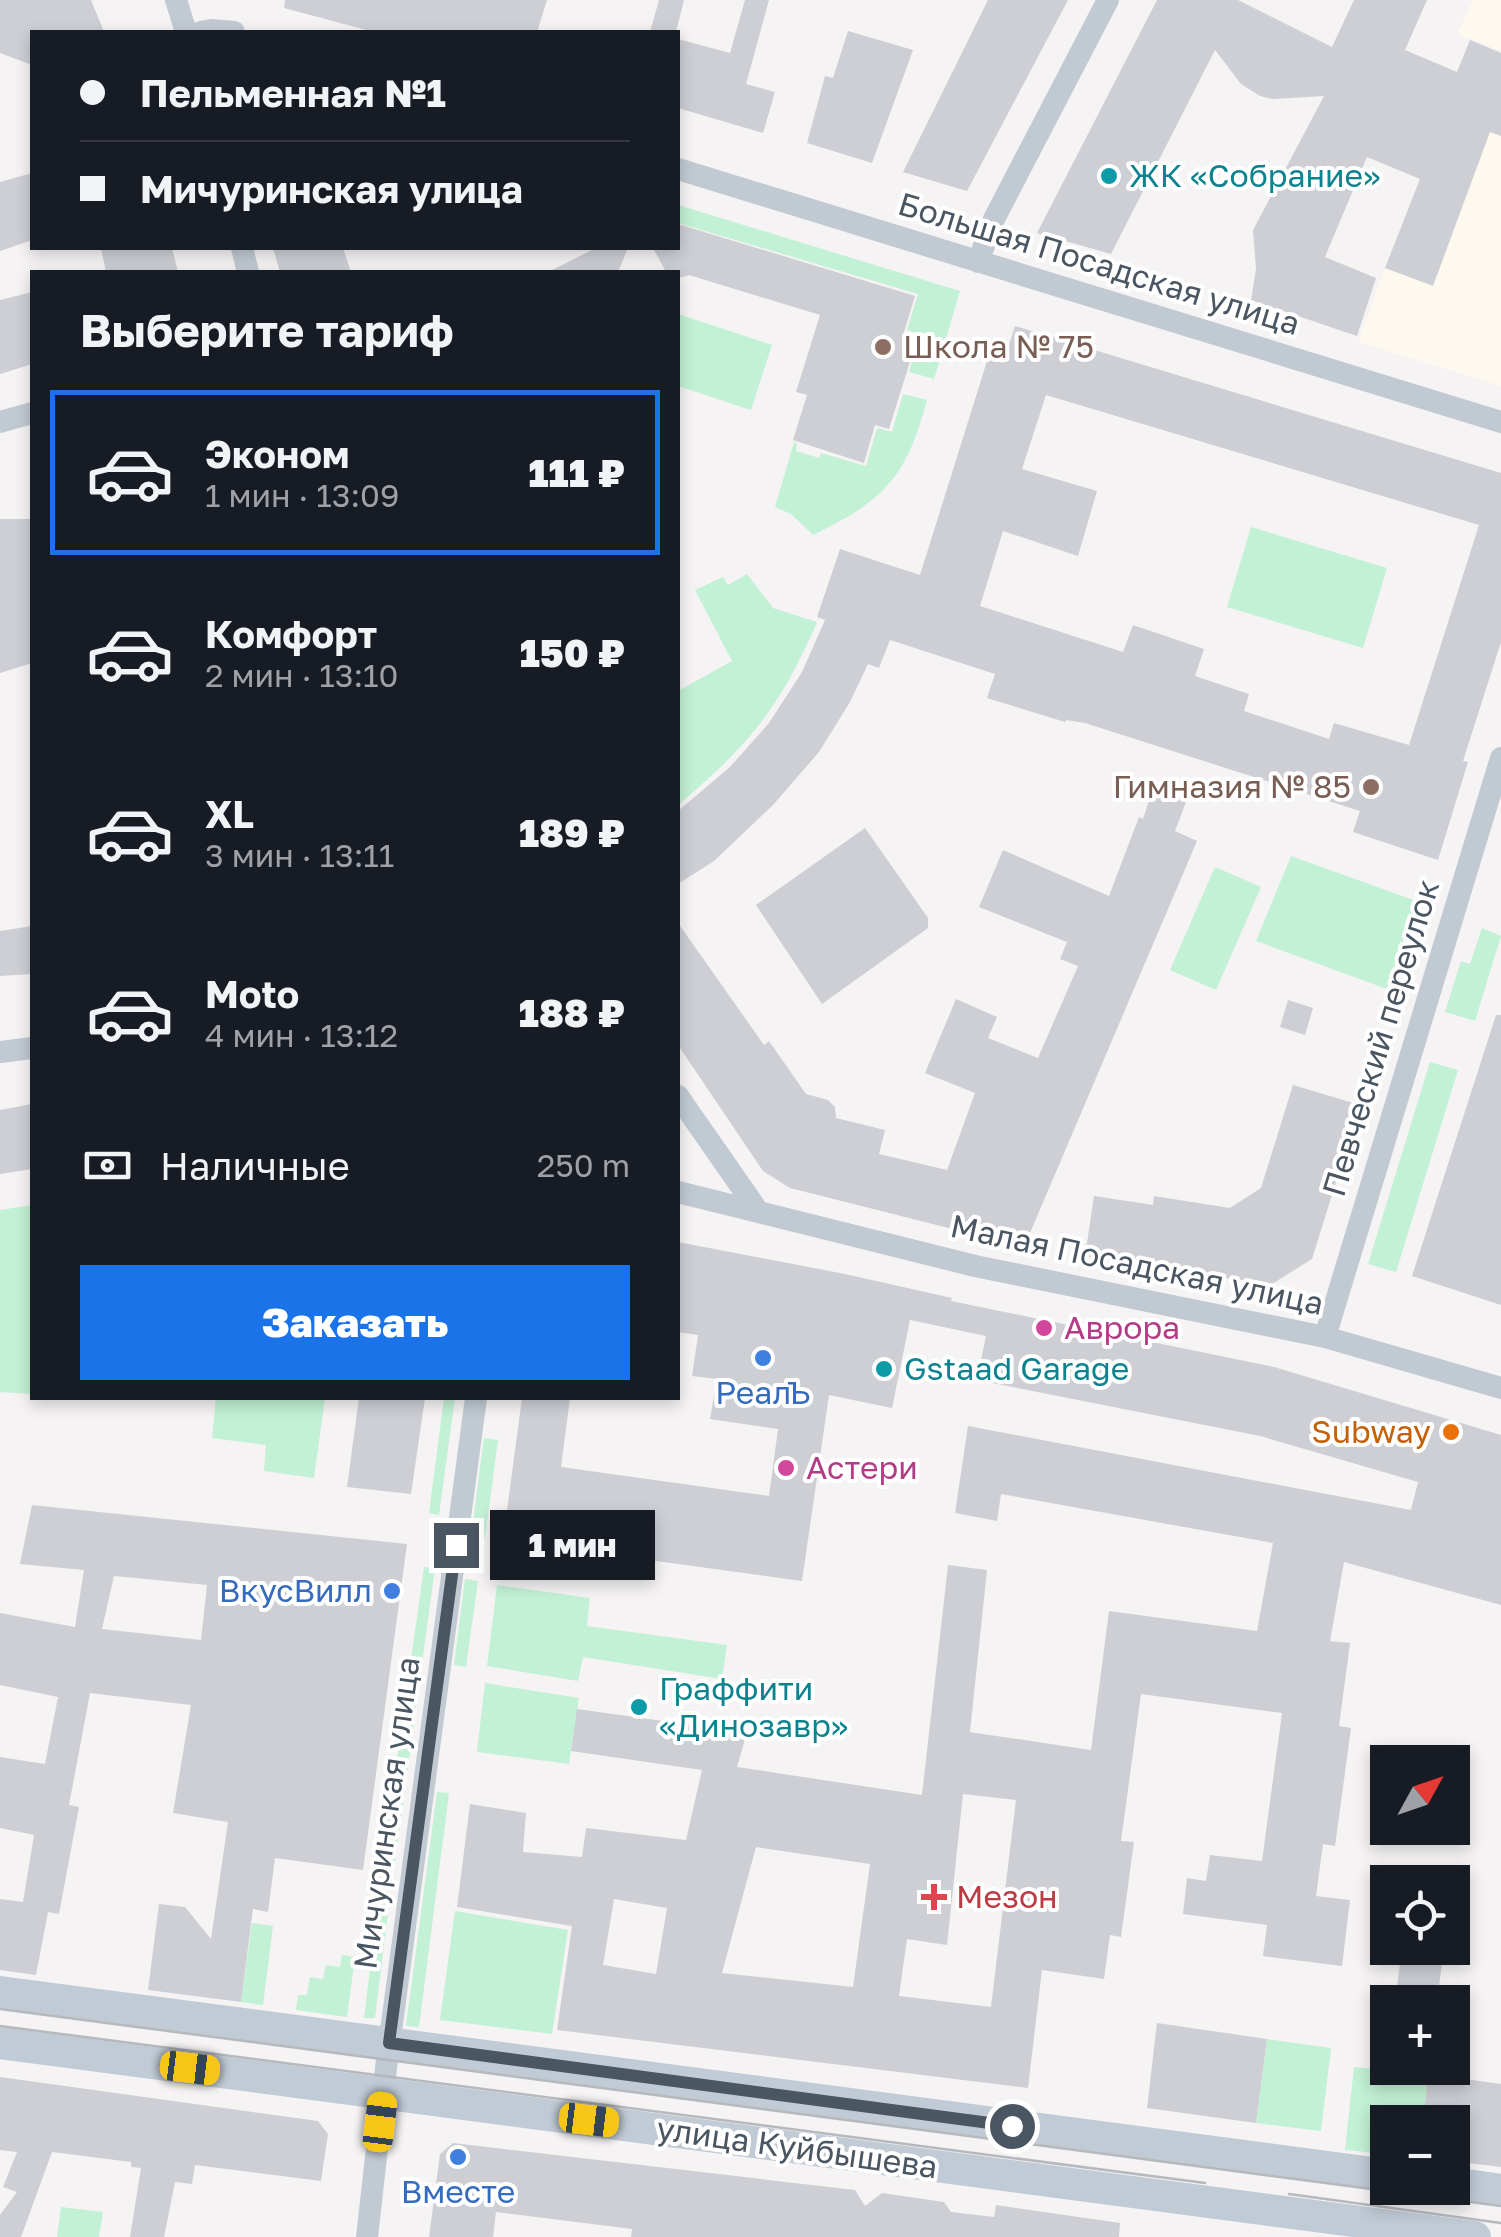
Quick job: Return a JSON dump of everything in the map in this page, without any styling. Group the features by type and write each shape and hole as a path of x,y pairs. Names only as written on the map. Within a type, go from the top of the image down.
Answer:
{"main road":[{"name":"улица Куйбышева","path":"0,1992 1370,2173"},
{"name":"улица Куйбышева","path":"0,2043 1475,2237"},
{"path":"1470,2186 1501,2190"}],"street":[{"path":"176,0 185,30"},
{"path":"978,262 994,220 1108,0"},
{"name":"Большая Посадская улица","path":"680,170 1501,422"},
{"path":"0,422 30,414"},
{"name":"Певческий переулок","path":"1325,1337 1501,758"},
{"path":"0,1052 30,1048"},
{"path":"680,1099 758,1211"},
{"name":"Малая Посадская улица","path":"680,1192 975,1266 1325,1337 1501,1388"},
{"name":"Мичуринская улица","path":"367,2237 389,2043 476,1400"}],"shaded area":[{"path":"1473,0 1501,0 1501,51 1457,34"},
{"path":"1461,82 1501,99 1501,386 1358,342"}],"green space":[{"path":"680,206 960,291 934,379 909,372 920,335 907,330 918,294 680,224"},
{"path":"680,315 772,345 751,410 680,387"},
{"path":"903,394 927,400 901,468 875,497 813,535 791,514 775,507 794,442 796,451 819,458 821,453 866,466 877,428 892,432"},
{"path":"1251,527 1387,568 1363,648 1227,607"},
{"path":"747,574 773,608 817,622 790,678 760,723 680,803 680,690 732,661 695,590 723,577 728,585"},
{"path":"1291,856 1416,901 1387,989 1256,941"},
{"path":"1215,867 1261,887 1216,990 1170,970"},
{"path":"1482,928 1501,936 1475,1021 1445,1012 1461,961 1470,964"},
{"path":"1430,1062 1458,1070 1396,1272 1368,1264"},
{"path":"30,1205 30,1394 0,1392 0,1210"},
{"path":"216,1400 325,1400 314,1478 264,1471 266,1445 212,1438"},
{"path":"444,1400 455,1400 439,1515 429,1513"},
{"path":"484,1438 498,1440 485,1538 471,1537"},
{"path":"424,1567 435,1568 394,1869 382,1867"},
{"path":"465,1579 478,1581 466,1667 454,1665"},
{"path":"497,1585 590,1598 587,1626 727,1645 722,1679 583,1657 578,1681 487,1666"},
{"path":"485,1683 579,1698 569,1764 477,1752"},
{"path":"437,1792 449,1793 419,2027 406,2026"},
{"path":"378,1903 389,1904 375,2018 364,2018"},
{"path":"455,1911 568,1930 552,2034 440,2020"},
{"path":"252,1923 273,1926 263,2005 241,2002"},
{"path":"342,1955 355,1957 347,2017 296,2010 298,1995 307,1995 310,1977 323,1979 326,1965 340,1967"},
{"path":"1267,2039 1331,2048 1321,2131 1256,2123"},
{"path":"1354,2067 1370,2069 1370,2085 1427,2085 1425,2105 1370,2105 1370,2152 1345,2150"},
{"path":"61,2207 103,2212 99,2237 57,2237"}],"building":[{"path":"0,0 91,0 103,30 30,30 30,64 0,53"},
{"path":"285,0 547,0 538,30 366,30 284,8"},
{"path":"659,0 684,0 676,30 651,30"},
{"path":"745,0 769,0 746,84 775,92 763,133 680,109 680,40 730,53"},
{"path":"988,0 1068,0 967,191 903,172"},
{"name":"ЖК «Собрание»","path":"1157,0 1238,0 1332,47 1354,0 1427,0 1405,50 1457,72 1470,40 1501,53 1501,136 1490,132 1433,286 1385,268 1420,179 1367,157 1325,257 1376,278 1357,336 1251,300 1256,269 1253,230 1324,96 1260,96 1241,84 1215,50 1111,254 1037,233"},
{"path":"848,31 913,50 872,163 807,143 825,76 833,78"},
{"path":"30,174 30,241 0,251 0,182"},
{"name":"Школа № 75","path":"680,225 915,296 904,332 918,336 889,429 875,425 864,463 793,440 807,395 796,392 820,315 689,275 680,278 680,270 665,270 654,250 680,250"},
{"path":"101,250 172,250 178,270 106,270"},
{"path":"274,250 344,250 350,270 279,270"},
{"path":"592,250 627,250 619,270 552,270"},
{"path":"30,292 30,365 0,374 0,300"},
{"path":"1015,326 1501,473 1501,642 1463,761 1468,762 1438,860 1353,832 1360,811 1085,723 1065,722 987,698 995,674 890,640 879,668 868,664 819,752 773,805 714,861 680,883 680,809 730,767 769,723 802,672 825,620 817,617 840,549 920,575 988,358 1003,363","holes":["1046,395 1479,525 1409,745 1334,723 1329,739 1244,711 1249,694 1195,676 1204,649 1133,625 1123,652 980,606 1003,531 1078,556 1097,491 1022,469"]},
{"path":"0,519 30,519 30,664 0,673"},
{"path":"1153,788 1186,802 1175,831 1197,841 1024,1247 790,1188 763,1171 680,1048 680,926 764,1045 769,1041 806,1094 828,1100 835,1107 836,1118 885,1130 879,1154 947,1170 975,1093 925,1073 956,999 997,1017 988,1038 1038,1058 1078,966 1060,959 1067,942 979,907 1003,850 1109,896 1139,817 1143,819"},
{"path":"865,828 928,918 928,928 822,1004 756,905"},
{"path":"30,926 30,974 0,976 0,931"},
{"path":"1288,1000 1313,1008 1305,1035 1280,1027"},
{"path":"1496,1015 1501,1015 1501,1305 1412,1276"},
{"path":"1293,1085 1360,1105 1312,1259 1272,1284 1110,1263 1111,1260 1085,1256 1094,1196 1153,1205 1154,1196 1230,1208 1261,1188"},
{"path":"30,1104 30,1169 0,1174 0,1110"},
{"path":"680,1242 1274,1367 1501,1435 1501,1605 1344,1562 1330,1641 1350,1643 1339,1726 1351,1728 1335,1846 1323,1844 1316,1896 1350,1900 1342,1966 1263,1956 1267,1925 1183,1914 1187,1878 1206,1881 1210,1855 1262,1861 1282,1713 1141,1694 1121,1841 1134,1842 1121,1937 1110,1935 1104,1979 1042,1970 1028,2088 557,2030 572,1926 457,1907 470,1804 526,1813 523,1852 582,1857 586,1828 686,1840 702,1770 571,1751 577,1709 747,1732 737,1767 922,1795 948,1565 987,1570 970,1732 1091,1750 1109,1611 1257,1631 1273,1543 1001,1494 997,1521 955,1513 968,1426 1411,1510 1418,1482 1260,1436 977,1380 986,1336 910,1320 892,1408 829,1395 802,1581 503,1540 522,1400 570,1400 561,1467 769,1496 778,1429 710,1419 717,1379 692,1376 698,1335 680,1332","holes":["963,1794 1016,1800 991,2007 899,1996 907,1939 947,1945","756,1847 870,1864 853,1987 722,1973","614,1899 667,1908 656,1974 603,1965"]},
{"path":"359,1400 425,1400 411,1494 347,1487"},
{"path":"32,1505 407,1544 363,1870 275,1858 268,1912 253,1909 241,2002 148,1990 159,1904 185,1907 211,1939 228,1822 173,1813 191,1705 90,1693 69,1805 79,1807 59,1914 48,1912 36,1975 0,1970 0,1899 23,1902 34,1835 0,1828 0,1757 45,1764 58,1697 0,1685 0,1613 75,1627 84,1570 20,1564","holes":["114,1576 207,1585 201,1640 102,1629"]},
{"path":"1400,1965 1442,1965 1439,1985 1397,1985"},
{"path":"1157,2023 1267,2039 1256,2123 1147,2108"},
{"path":"0,2077 318,2121 328,2134 321,2181 195,2165 192,2184 175,2182 164,2237 130,2237 141,2168 131,2167 131,2162 52,2152 21,2237 0,2237 0,2215 17,2192 3,2187 17,2152 0,2150"},
{"path":"1470,2080 1501,2084 1501,2167 1470,2163 1470,2105 1425,2105 1427,2085 1470,2085"},
{"path":"453,2143 855,2190 865,2206 882,2193 944,2202 951,2212 994,2217 996,2205 1120,2223 1119,2237 631,2237 632,2229 496,2212 493,2237 429,2237 440,2154"}],"tram line":[{"path":"0,2009 1501,2206"},
{"path":"0,2026 1205,2183"},
{"path":"1289,2194 1501,2223"}],"place":[{"name":"ЖК «Собрание»","path":"1109,176"},
{"name":"Школа № 75","path":"883,347"},
{"name":"Гимназия № 85","path":"1371,787"},
{"name":"Аврора","path":"1044,1328"},
{"name":"РеалЪ","path":"763,1358"},
{"name":"Gstaad Garage","path":"884,1369"},
{"name":"Subway","path":"1451,1432"},
{"name":"Астери","path":"786,1468"},
{"name":"ВкусВилл","path":"392,1591"},
{"name":"Граффити «Динозавр»","path":"639,1707"},
{"name":"Мезон","path":"934,1897"},
{"name":"Вместе","path":"458,2157"}],"route":[{"path":"456,1545 389,2043 1012,2126"}]}
